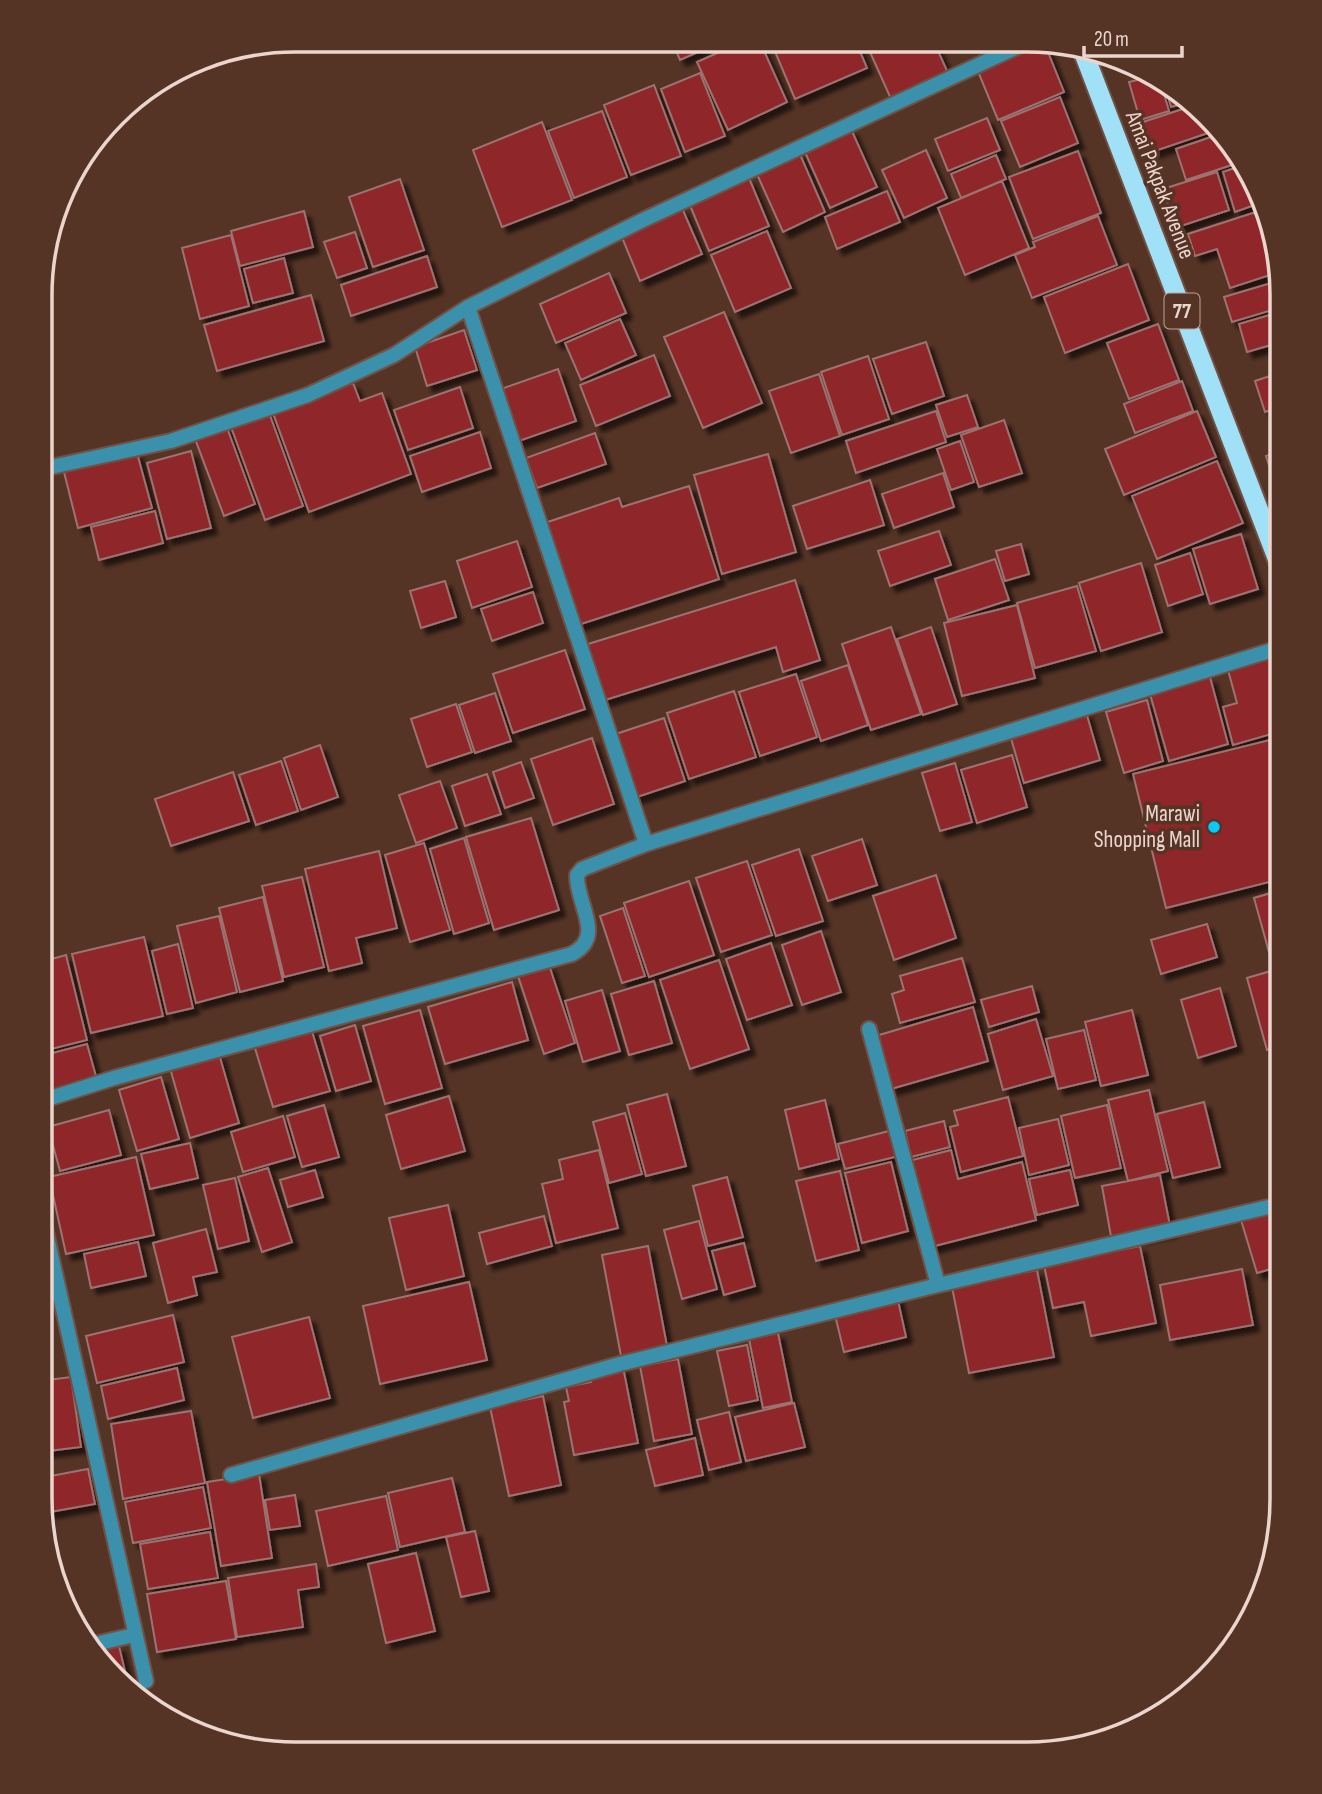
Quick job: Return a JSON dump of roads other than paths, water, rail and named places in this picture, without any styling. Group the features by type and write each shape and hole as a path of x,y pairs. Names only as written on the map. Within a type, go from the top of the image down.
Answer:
{"highway":[{"name":"Amai Pakpak Avenue","path":"1087,61 1270,539"}],"street":[{"path":"52,467 170,442 308,395 394,355 468,307 643,220 1006,52"},
{"path":"468,307 646,844"},
{"path":"52,1098 114,1078 572,954 588,941 589,930 576,885 577,875 582,869 646,844 1270,651"},
{"path":"869,1029 938,1284"},
{"path":"231,1475 620,1364 938,1284 1269,1207"},
{"path":"52,1260 146,1681"},
{"path":"101,1643 134,1635"}],"place":[{"name":"Marawi Shopping Mall","path":"1214,827"}]}
